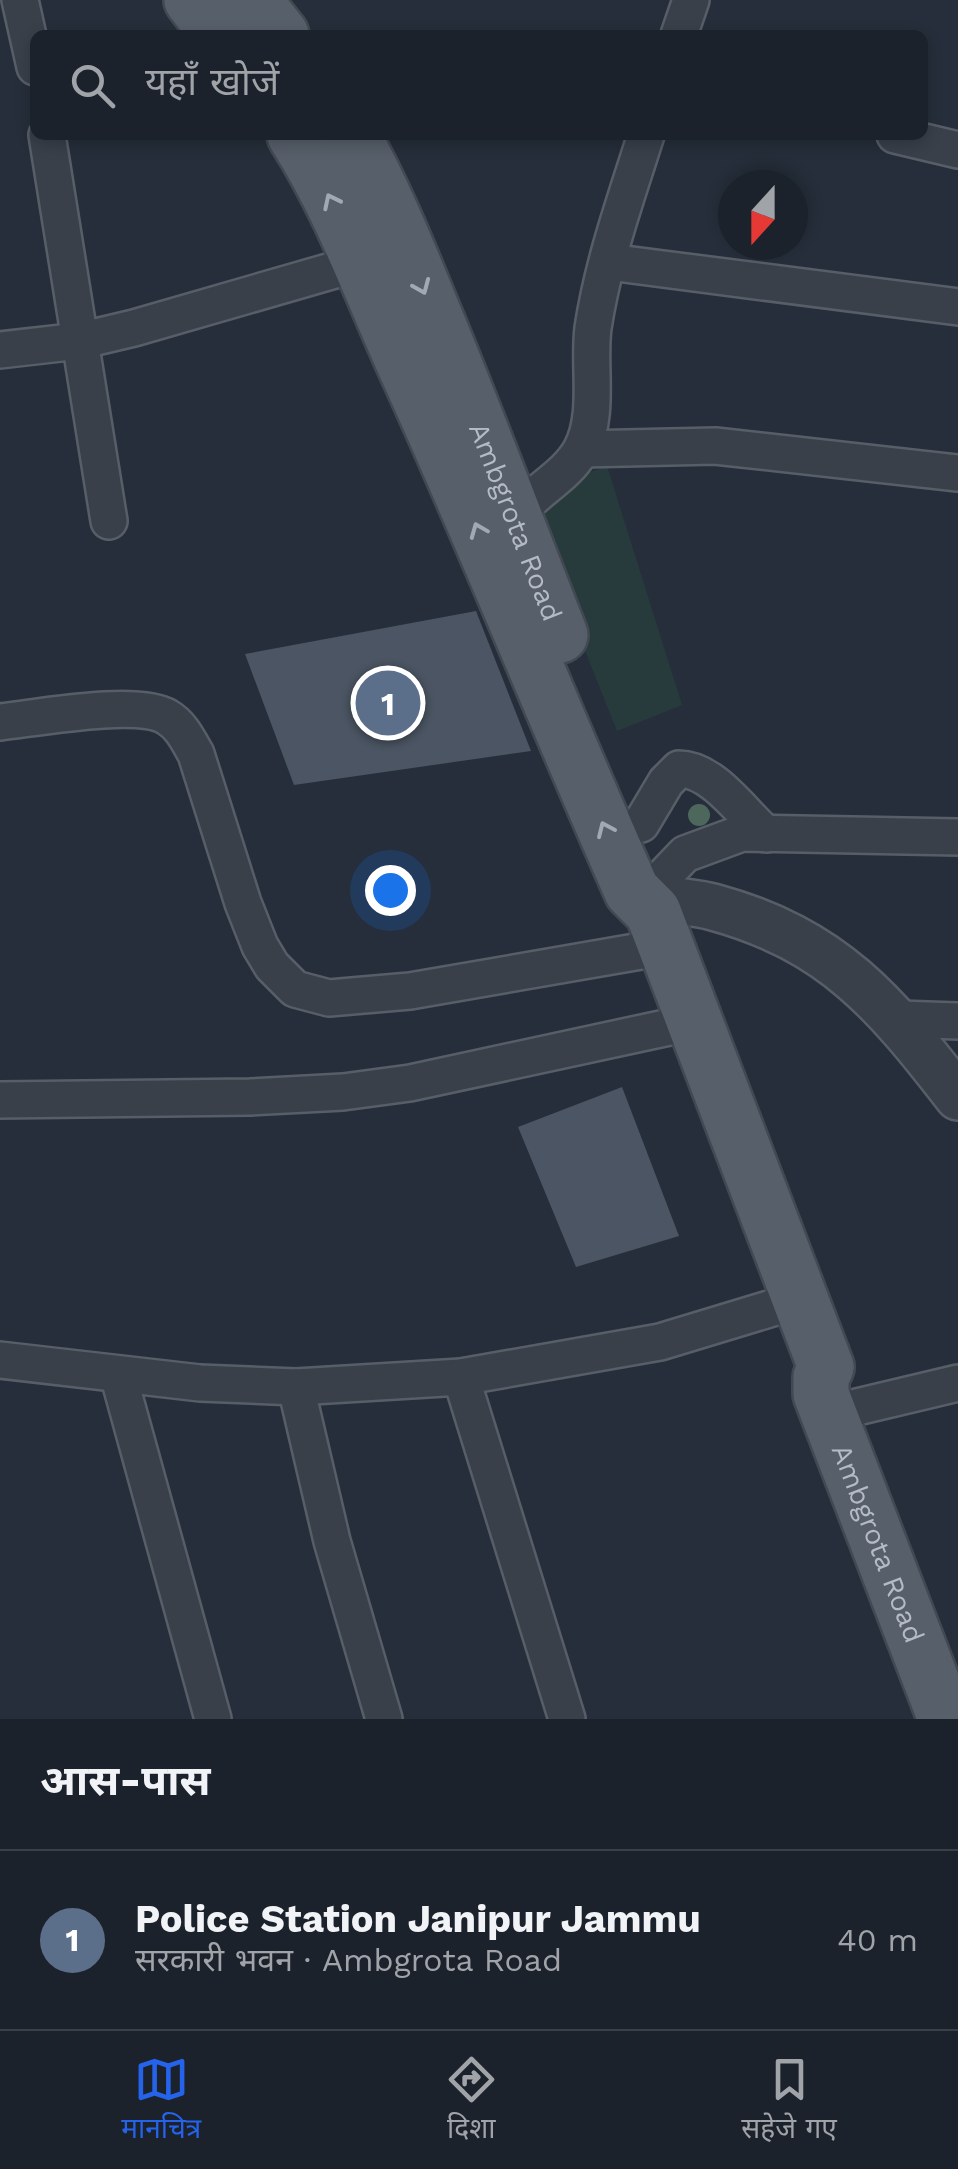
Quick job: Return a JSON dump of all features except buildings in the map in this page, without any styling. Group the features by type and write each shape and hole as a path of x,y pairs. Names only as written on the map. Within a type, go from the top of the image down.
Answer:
{"main road":[{"path":"192,0 215,30"},
{"path":"253,0 277,30"},
{"path":"298,140 316,169 464,496 547,700 632,890 660,909 693,1022 802,1299 958,1667"},
{"name":"Ambgrota Road","path":"355,140 389,208 516,516 584,696 642,824 660,909"},
{"name":"Ambgrota Road","path":"841,1387 820,1383 946,1719"}],"street":[{"path":"20,0 30,45"},
{"path":"681,30 691,0"},
{"path":"48,140 109,521"},
{"path":"516,516 526,501 582,449 589,420 593,332 608,262 645,140"},
{"path":"916,140 958,150"},
{"path":"608,262 958,307"},
{"path":"0,350 79,341 134,328 359,264"},
{"path":"582,449 735,447 958,474"},
{"path":"0,722 138,709 156,711 178,726 196,754 260,946 285,981 310,995 329,998 410,991 660,909 711,906 780,931 834,962 898,1019 958,1097"},
{"path":"642,824 666,782 680,770 689,769 707,779 766,834"},
{"path":"660,909 686,854 742,834 958,837"},
{"path":"898,1019 958,1020"},
{"path":"0,1100 342,1092 410,1083 693,1022"},
{"path":"0,1360 200,1383 296,1388 460,1377 660,1342 802,1299"},
{"path":"118,1374 213,1719"},
{"path":"460,1377 566,1719"},
{"path":"841,1387 958,1383"},
{"path":"296,1388 332,1541 384,1719"}],"shaded area":[{"path":"607,466 682,705 617,731 539,535 547,505 559,487"}],"place":[{"name":"Police Station Janipur Jammu","path":"388,703"}]}
